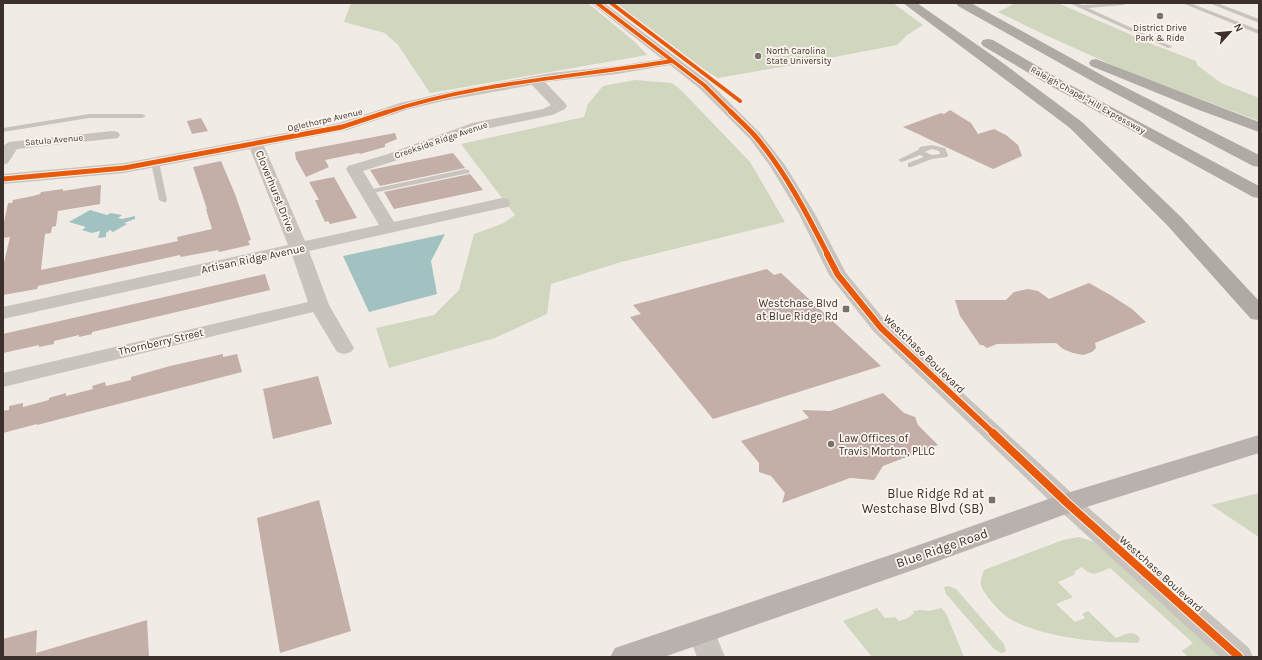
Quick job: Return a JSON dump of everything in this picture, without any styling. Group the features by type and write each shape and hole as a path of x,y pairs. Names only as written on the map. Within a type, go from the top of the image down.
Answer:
{"highway":[{"path":"909,3 991,61 1076,125 1174,221 1259,314"},
{"name":"Raleigh Chapel–Hill Expressway","path":"920,3 1056,84 1259,193"},
{"path":"962,3 1088,60 1204,107 1259,127"},
{"path":"962,3 1104,82 1259,162"}],"main road":[{"name":"Blue Ridge Road","path":"639,655 706,644 929,553 1067,503 1259,444"}],"street":[{"name":"Westchase Boulevard","path":"597,3 704,85 755,136 781,171 807,214 838,275 881,328 1067,503 1239,657"},
{"name":"Oglethorpe Avenue","path":"3,179 94,172 154,162 342,127 421,102 535,80 672,61"},
{"name":"Creekside Ridge Avenue","path":"389,228 354,169 393,157 477,126 547,112 560,106 535,80"},
{"name":"Satula Avenue","path":"3,160 10,148 14,145 113,135"},
{"name":"Cloverhurst Drive","path":"255,143 319,305 344,348"},
{"name":"Artisan Ridge Avenue","path":"3,313 502,203"},
{"name":"Thornberry Street","path":"3,380 319,305"}],"lane":[{"path":"1072,3 1170,47"},
{"path":"1079,7 1122,3"},
{"path":"1185,3 1259,32"},
{"path":"1212,3 1259,21"},
{"path":"3,130 89,116 142,116"},
{"path":"902,160 922,152 923,149 932,147 939,149 945,154 940,157 931,157 911,165"},
{"path":"922,152 931,157"},
{"path":"154,162 163,200"},
{"path":"368,192 466,171"}],"green space":[{"path":"351,3 588,3 636,43 647,55 430,93 398,45 385,33 344,22"},
{"name":"North Carolina State University","path":"616,3 893,3 923,25 907,35 897,45 718,78 705,70"},
{"path":"1016,3 1058,3 1152,44 1196,61 1197,65 1221,83 1259,98 1259,121 1121,69 998,12"},
{"path":"635,80 672,83 681,90 750,162 785,222 621,262 551,284 547,314 495,338 389,368 376,328 434,315 459,290 474,234 504,223 515,215 461,144 584,117 588,104 603,86"},
{"path":"1259,493 1259,537 1211,505"},
{"path":"1079,537 1094,542 1228,657 1188,657 1182,651 1193,643 1110,568 1095,574 1082,567 1075,571 1074,575 1058,582 1073,597 1056,604 1075,622 1085,618 1082,614 1088,611 1116,638 1132,633 1140,638 1138,643 1107,642 1073,638 1040,631 1025,626 1003,614 990,600 981,586 981,579 984,570 1063,540"},
{"path":"948,586 956,589 1004,644 1006,650 1005,652 1001,653 994,649 946,594 944,587"},
{"path":"877,608 885,618 895,617 899,621 908,618 914,613 913,611 929,611 941,608 946,613 964,657 872,657 843,621"}],"water":[{"path":"90,210 107,215 111,213 122,215 118,218 122,219 135,216 135,219 124,223 127,224 113,232 110,230 106,233 106,237 98,238 100,231 92,233 82,230 86,227 69,222"},
{"path":"445,234 431,261 437,294 369,312 343,256"}],"building":[{"path":"950,110 971,123 978,134 994,129 1006,135 1018,145 1022,156 993,169 903,127 941,113 944,114"},
{"path":"201,118 208,131 192,134 187,121"},
{"path":"395,133 397,139 385,144 385,147 360,154 325,160 329,167 306,177 296,159 295,152"},
{"path":"453,153 465,168 380,186 370,170"},
{"path":"221,161 235,194 251,240 248,241 250,245 219,252 218,250 181,257 180,255 38,286 37,289 3,295 3,267 10,237 3,238 3,227 8,203 12,203 13,200 40,194 41,192 63,189 63,191 101,185 100,204 58,211 56,226 52,227 51,233 45,234 41,270 178,241 177,237 212,229 193,167"},
{"path":"470,174 483,190 394,209 384,192"},
{"path":"334,177 357,218 330,224 328,221 325,222 315,200 319,200 309,182"},
{"path":"767,269 774,275 781,273 881,366 713,419 630,317 641,314 633,305"},
{"path":"265,274 270,290 92,332 92,334 79,337 79,335 54,341 54,344 39,347 39,345 3,353 3,334"},
{"path":"1089,283 1132,309 1146,322 1095,343 1096,348 1092,352 1083,355 1063,349 1056,343 997,344 987,348 980,345 960,316 955,300 1006,300 1014,292 1028,289 1038,291 1049,299"},
{"path":"223,354 223,357 237,354 242,372 3,433 3,411 9,410 9,406 23,403 23,407 49,400 49,398 66,393 66,396 93,389 92,386 105,382 106,386 131,380 131,377 170,366"},
{"path":"318,376 332,424 273,439 263,389"},
{"path":"883,393 904,413 915,417 918,425 938,445 883,466 874,480 850,478 782,503 785,493 771,476 759,472 759,463 741,441 809,418 802,410 830,411"},
{"path":"319,500 351,631 280,653 257,518"},
{"path":"147,620 149,657 3,657 3,639 37,630 36,653"}],"cycle path":[{"path":"597,3 704,85 755,136 777,165 807,214 838,275 881,328 1067,503 1239,657"},
{"path":"611,3 740,101"},
{"path":"3,179 124,168 342,127 405,106 443,97 551,77 617,70 672,61"}],"place":[{"name":"District Drive Park & Ride","path":"1160,16"},
{"name":"North Carolina State University","path":"758,56"},
{"name":"Westchase Blvd at Blue Ridge Rd","path":"846,309"},
{"name":"Law Offices of Travis Morton, PLLC","path":"831,444"},
{"name":"Blue Ridge Rd at Westchase Blvd (SB)","path":"992,500"}]}
